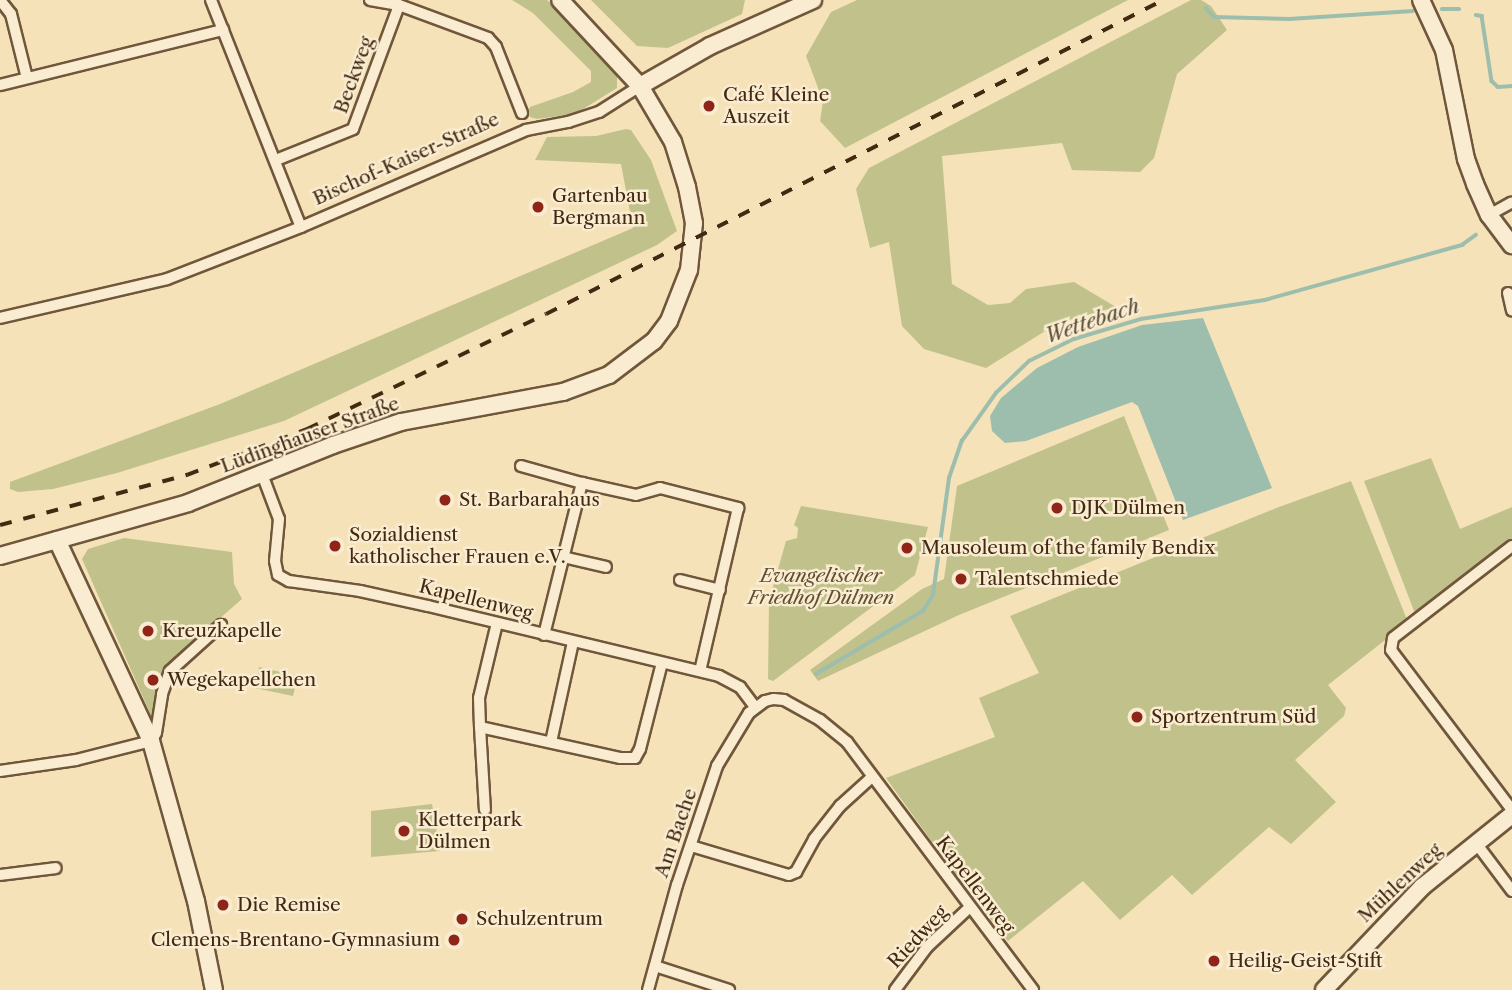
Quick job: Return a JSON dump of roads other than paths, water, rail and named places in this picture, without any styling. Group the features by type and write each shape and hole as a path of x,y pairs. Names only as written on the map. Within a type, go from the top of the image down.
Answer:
{"street":[{"path":"0,0 11,14 27,78"},
{"path":"211,0 301,228"},
{"path":"370,0 399,5 488,38 496,47 523,113"},
{"name":"Lüdinghauser Straße","path":"0,556 188,503 333,445 401,422 535,399 589,383 626,363 654,341 669,321 690,271 694,223 687,187 673,142 640,86 560,0"},
{"name":"Bischof-Kaiser-Straße","path":"0,318 167,279 301,228 526,130 568,122 599,112 710,46 813,0"},
{"path":"1422,0 1444,50 1466,159 1489,215 1512,245"},
{"name":"Beckweg","path":"276,160 353,129 399,5"},
{"path":"0,85 223,30"},
{"path":"1489,215 1512,202"},
{"path":"1508,293 1512,311"},
{"path":"521,466 636,495 660,488 738,508 700,671"},
{"name":"Kapellenweg","path":"262,474 279,519 275,561 278,575 289,581 360,591 700,671 719,676 740,687 760,704 784,700 820,720 847,742 1033,990"},
{"path":"544,635 582,483"},
{"path":"57,540 150,741 196,901 214,990"},
{"path":"1512,546 1393,638 1391,650 1512,812"},
{"path":"563,557 606,567"},
{"path":"680,580 719,590"},
{"path":"485,810 479,698 497,623"},
{"path":"0,771 76,760 150,741 156,733 162,694 170,671 221,625"},
{"path":"551,742 573,642"},
{"path":"480,727 620,758 635,758 640,749 662,663"},
{"name":"Am Bache","path":"648,990 677,885 717,766 737,730 760,704"},
{"path":"691,846 789,875 796,872 814,839 840,806 872,777"},
{"name":"Mühlenweg","path":"1324,990 1422,887 1512,812"},
{"path":"1476,843 1512,891"},
{"path":"0,875 56,868"},
{"name":"Riedweg","path":"895,990 927,947 969,908"},
{"path":"655,966 729,990"}],"waterway":[{"path":"1206,8 1214,17 1289,19 1413,11"},
{"path":"1442,9 1459,9"},
{"path":"1476,15 1482,16 1492,81 1498,87 1512,86"},
{"name":"Wettebach","path":"816,674 923,611 933,595 949,478 962,441 996,393 1029,361 1074,339 1141,319 1265,300 1462,245 1476,235"}],"railway":[{"path":"0,525 187,475 307,429 546,314 1163,0"}],"place":[{"name":"Café Kleine Auszeit","path":"709,106"},
{"name":"Gartenbau Bergmann","path":"538,207"},
{"name":"St. Barbarahaus","path":"445,500"},
{"name":"DJK Dülmen","path":"1057,508"},
{"name":"Sozialdienst katholischer Frauen e.V.","path":"335,546"},
{"name":"Mausoleum of the family Bendix","path":"907,548"},
{"name":"Talentschmiede","path":"961,579"},
{"name":"Kreuzkapelle","path":"148,631"},
{"name":"Wegekapellchen","path":"153,680"},
{"name":"Sportzentrum Süd","path":"1137,717"},
{"name":"Kletterpark Dülmen","path":"404,831"},
{"name":"Die Remise","path":"223,905"},
{"name":"Schulzentrum","path":"462,919"},
{"name":"Clemens-Brentano-Gymnasium","path":"454,940"},
{"name":"Heilig-Geist-Stift","path":"1214,961"}],"park label":[{"name":"Evangelischer Friedhof Dülmen","path":"821,587"}]}
